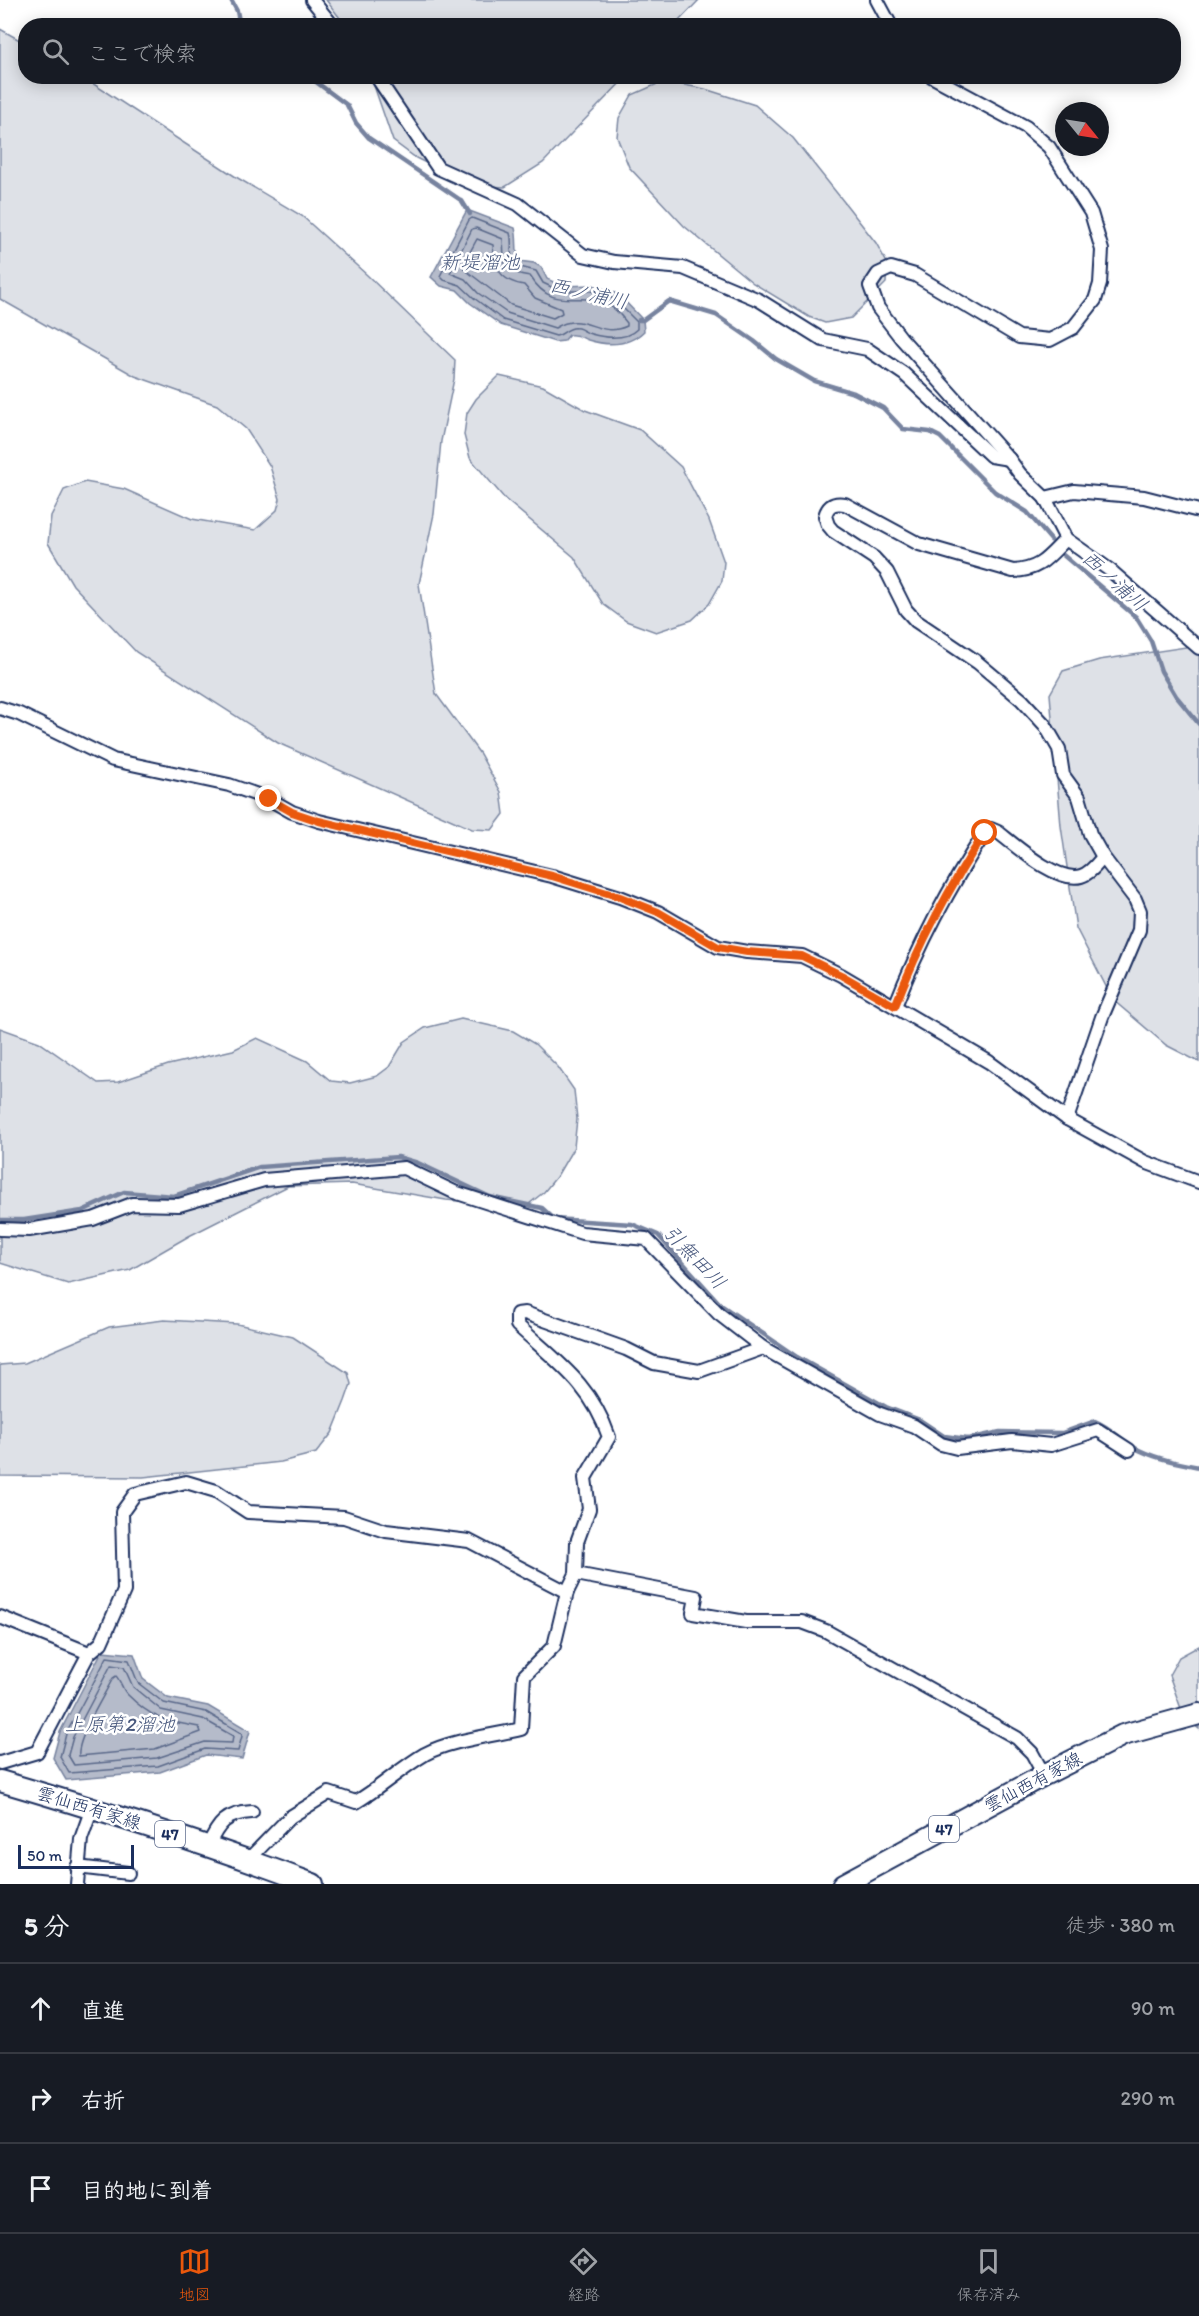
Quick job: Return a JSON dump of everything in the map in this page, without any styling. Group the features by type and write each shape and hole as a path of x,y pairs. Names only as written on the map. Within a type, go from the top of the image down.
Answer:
{"main road":[{"name":"雲仙西有家線","path":"843,1884 1044,1775 1123,1735 1199,1714"},
{"name":"雲仙西有家線","path":"0,1781 208,1846 313,1884"}],"street":[{"path":"312,0 327,18"},
{"path":"877,0 887,18"},
{"path":"381,84 438,168 518,204 583,255 614,262 683,268 759,300 823,340 867,349 904,374 991,456 1009,459"},
{"path":"946,84 1026,127 1049,147 1091,213 1102,250 1100,284 1095,300 1073,328 1050,340 1019,337 915,275 891,268 878,274 870,286 878,308 1020,474 1045,498 1066,539 1111,571 1199,648"},
{"path":"1045,498 1074,491 1144,497 1199,511"},
{"path":"1066,539 1036,567 1013,571 919,544 845,504 837,502 830,506 825,516 833,531 874,558 887,572 906,610 916,621 977,662 1023,700 1045,725 1059,749 1063,775 1078,797 1090,834 1103,857 1136,899 1141,920 1139,930 1102,1017 1067,1119"},
{"path":"0,708 19,714 113,759 229,785 269,799 292,812 319,821 552,876 620,897 658,912 718,947 747,952 802,956 841,975 989,1062 1067,1119 1145,1162 1199,1182"},
{"path":"895,1006 912,964 959,872 985,833 991,830 998,832 1035,861 1064,875 1080,876 1091,870 1103,857"},
{"path":"0,1229 29,1230 93,1219 132,1204 179,1205 264,1180 404,1168 454,1192 582,1233 646,1239 719,1314 763,1348 879,1414 914,1426 941,1444 957,1448 1012,1442 1051,1445 1098,1430 1129,1450"},
{"path":"248,1860 290,1817 329,1793 356,1802 426,1754 459,1743 520,1728 524,1676 554,1646 567,1592 576,1574 577,1542 589,1509 585,1478 609,1437 601,1414 582,1385 517,1325 517,1314 525,1313 626,1349 654,1363 699,1371 763,1348"},
{"path":"0,1763 37,1752 89,1653 101,1643 124,1591 122,1512 135,1494 186,1482 216,1491 248,1512 344,1517 386,1532 469,1541 567,1592"},
{"path":"576,1574 696,1597 693,1613 746,1622 802,1622 826,1630 1017,1738 1032,1753 1044,1775"},
{"path":"0,1617 89,1653"},
{"path":"78,1884 77,1867 81,1839 92,1808"},
{"path":"208,1846 213,1834 227,1818 237,1812 252,1812"},
{"path":"77,1867 128,1873"}],"shaded area":[{"path":"326,0 699,0 682,18 340,18"},
{"path":"0,29 18,39 18,84 94,84 236,177 302,216 455,360 454,379 441,441 434,514 419,584 436,694 480,754 501,792 504,814 492,830 472,829 278,743 136,652 73,585 48,543 51,516 64,490 85,482 124,489 192,519 255,530 277,510 280,499 270,466 246,429 217,405 135,376 0,299"},
{"path":"373,84 619,84 543,163 505,187 486,186 454,177 416,158 393,141"},
{"path":"657,84 679,84 705,89 755,105 793,138 876,243 887,263 886,283 851,318 825,323 809,317 753,283 684,226 629,167 617,137 619,118 632,95"},
{"path":"499,376 543,386 585,410 640,430 681,467 709,520 724,562 722,581 709,604 692,620 656,632 626,621 603,604 574,557 505,499 470,458 464,435 467,413 476,399"},
{"path":"1199,645 1199,1062 1166,1045 1113,1000 1076,928 1061,826 1050,694 1063,671 1099,660"},
{"path":"461,1019 513,1031 535,1044 558,1067 574,1090 577,1119 574,1147 557,1176 544,1192 525,1207 446,1200 352,1184 288,1186 189,1236 130,1270 68,1284 0,1263 0,1028 39,1042 98,1083 118,1082 168,1065 233,1050 257,1038 307,1061 331,1081 350,1083 377,1076 389,1067 404,1042 425,1028"},
{"path":"164,1320 237,1324 293,1337 348,1373 351,1384 332,1433 316,1453 281,1462 143,1477 0,1476 0,1365 25,1363 109,1327"},
{"path":"1199,1646 1199,1729 1184,1717 1169,1675 1179,1657"}],"water":[{"name":"新堤溜池","path":"467,210 515,228 519,261 534,263 541,267 547,279 562,286 593,285 618,294 643,320 644,331 632,340 611,344 588,340 577,335 569,335 564,341 555,342 501,325 470,303 457,290 441,286 431,277"},
{"name":"上原第2溜池","path":"102,1651 134,1654 143,1679 168,1698 208,1706 250,1731 242,1759 206,1755 160,1772 66,1780 53,1758 60,1732"}],"waterway":[{"name":"西ノ浦川","path":"231,0 238,18"},
{"name":"西ノ浦川","path":"319,84 347,105 356,123 369,138 462,201 470,214"},
{"name":"西ノ浦川","path":"639,320 643,320 669,301 716,315 776,359 814,381 854,393 883,408 903,429 930,432 940,437 995,492 1027,512 1051,540"},
{"name":"西ノ浦川","path":"1063,555 1136,617 1151,641 1161,671 1176,696 1199,724"},
{"name":"引無田川","path":"0,1220 24,1220 82,1211 124,1192 174,1196 260,1167 398,1157 418,1163 490,1197 542,1208 554,1219 632,1224 658,1235 721,1305 797,1357 886,1407 920,1420 944,1436 968,1439 1000,1432 1062,1433 1095,1421 1139,1450 1199,1467"}],"route":[{"path":"269,799 292,812 319,821 552,876 620,897 658,912 718,947 747,952 802,956 895,1006 912,964 959,872 985,833"}]}
